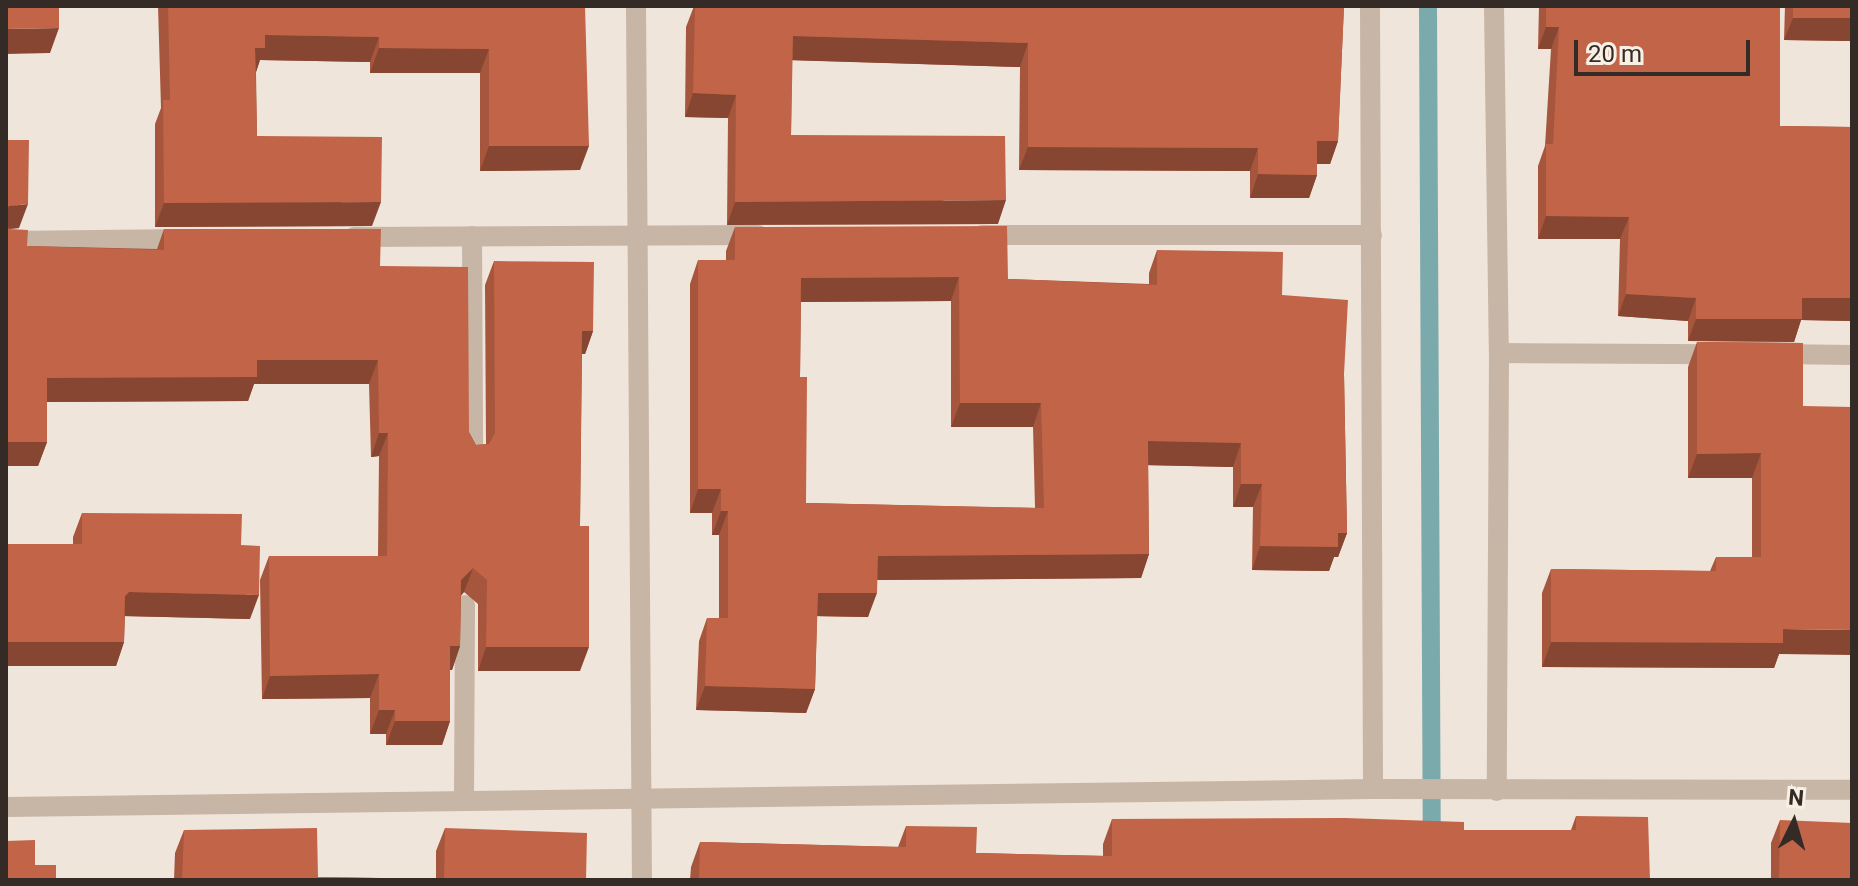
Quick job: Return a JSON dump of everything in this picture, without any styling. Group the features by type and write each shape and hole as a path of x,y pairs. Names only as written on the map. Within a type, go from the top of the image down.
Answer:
{"street":[{"path":"636,6 641,235 642,880"},
{"path":"1370,6 1373,789"},
{"path":"1494,6 1499,353 1497,791"},
{"path":"332,237 784,235"},
{"path":"959,235 1372,235"},
{"path":"472,236 473,457"},
{"path":"6,241 208,239"},
{"path":"1499,353 1852,355"},
{"path":"464,800 465,605"},
{"path":"6,807 1373,789 1852,790"}],"building":[{"path":"6,6 59,6 59,28 6,29"},
{"path":"168,6 585,6 589,146 489,146 489,49 379,48 379,37 265,35 265,48 255,48 257,136 382,137 381,202 164,203 163,100 170,100"},
{"path":"695,6 1344,6 1338,141 1317,141 1317,175 1258,174 1258,148 1028,147 1028,43 793,36 791,135 1005,136 1006,200 735,202 736,95 693,93"},
{"path":"1546,6 1780,6 1780,126 1852,127 1852,298 1802,298 1802,319 1696,319 1696,298 1626,294 1629,217 1546,216 1546,144 1553,144 1559,27 1546,27"},
{"path":"1793,6 1852,6 1852,18 1793,18"},
{"path":"6,140 29,140 28,204 9,206 6,210"},
{"path":"6,224 9,229 28,230 27,246 164,250 164,229 381,229 380,266 468,267 469,433 476,445 489,444 495,433 494,261 594,262 593,331 582,331 580,526 589,526 589,647 486,647 487,580 473,568 461,580 460,646 450,646 450,721 395,721 395,710 379,710 379,674 270,676 269,556 387,556 388,433 379,433 378,360 257,360 257,377 47,378 47,442 6,442"},
{"path":"1007,226 1008,279 1157,285 1157,250 1283,252 1282,295 1348,300 1344,374 1347,533 1338,533 1338,547 1260,546 1262,484 1241,484 1241,443 1148,441 1149,554 878,556 877,593 818,593 815,689 705,686 707,618 728,618 728,511 721,511 721,489 698,489 698,260 735,260 735,227","holes":["959,277 960,403 1041,403 1044,508 806,503 807,377 800,377 801,278"]},
{"path":"1697,342 1803,343 1803,406 1852,407 1852,630 1783,629 1783,643 1551,642 1551,569 1716,571 1716,557 1761,557 1761,453 1697,454"},
{"path":"82,513 242,514 241,545 260,546 259,595 129,592 125,596 124,642 6,642 6,544 82,544"},
{"path":"1576,816 1648,817 1650,880 699,880 700,842 906,847 906,826 977,827 976,853 1112,856 1112,819 1345,818 1464,822 1464,830 1576,830"},
{"path":"1780,820 1852,823 1852,880 1779,880"},
{"path":"317,828 318,877 444,879 445,828 587,833 586,880 182,880 184,830"},
{"path":"35,840 35,865 56,865 56,880 6,880 6,841"}],"waterway":[{"path":"1428,6 1432,880"}]}
